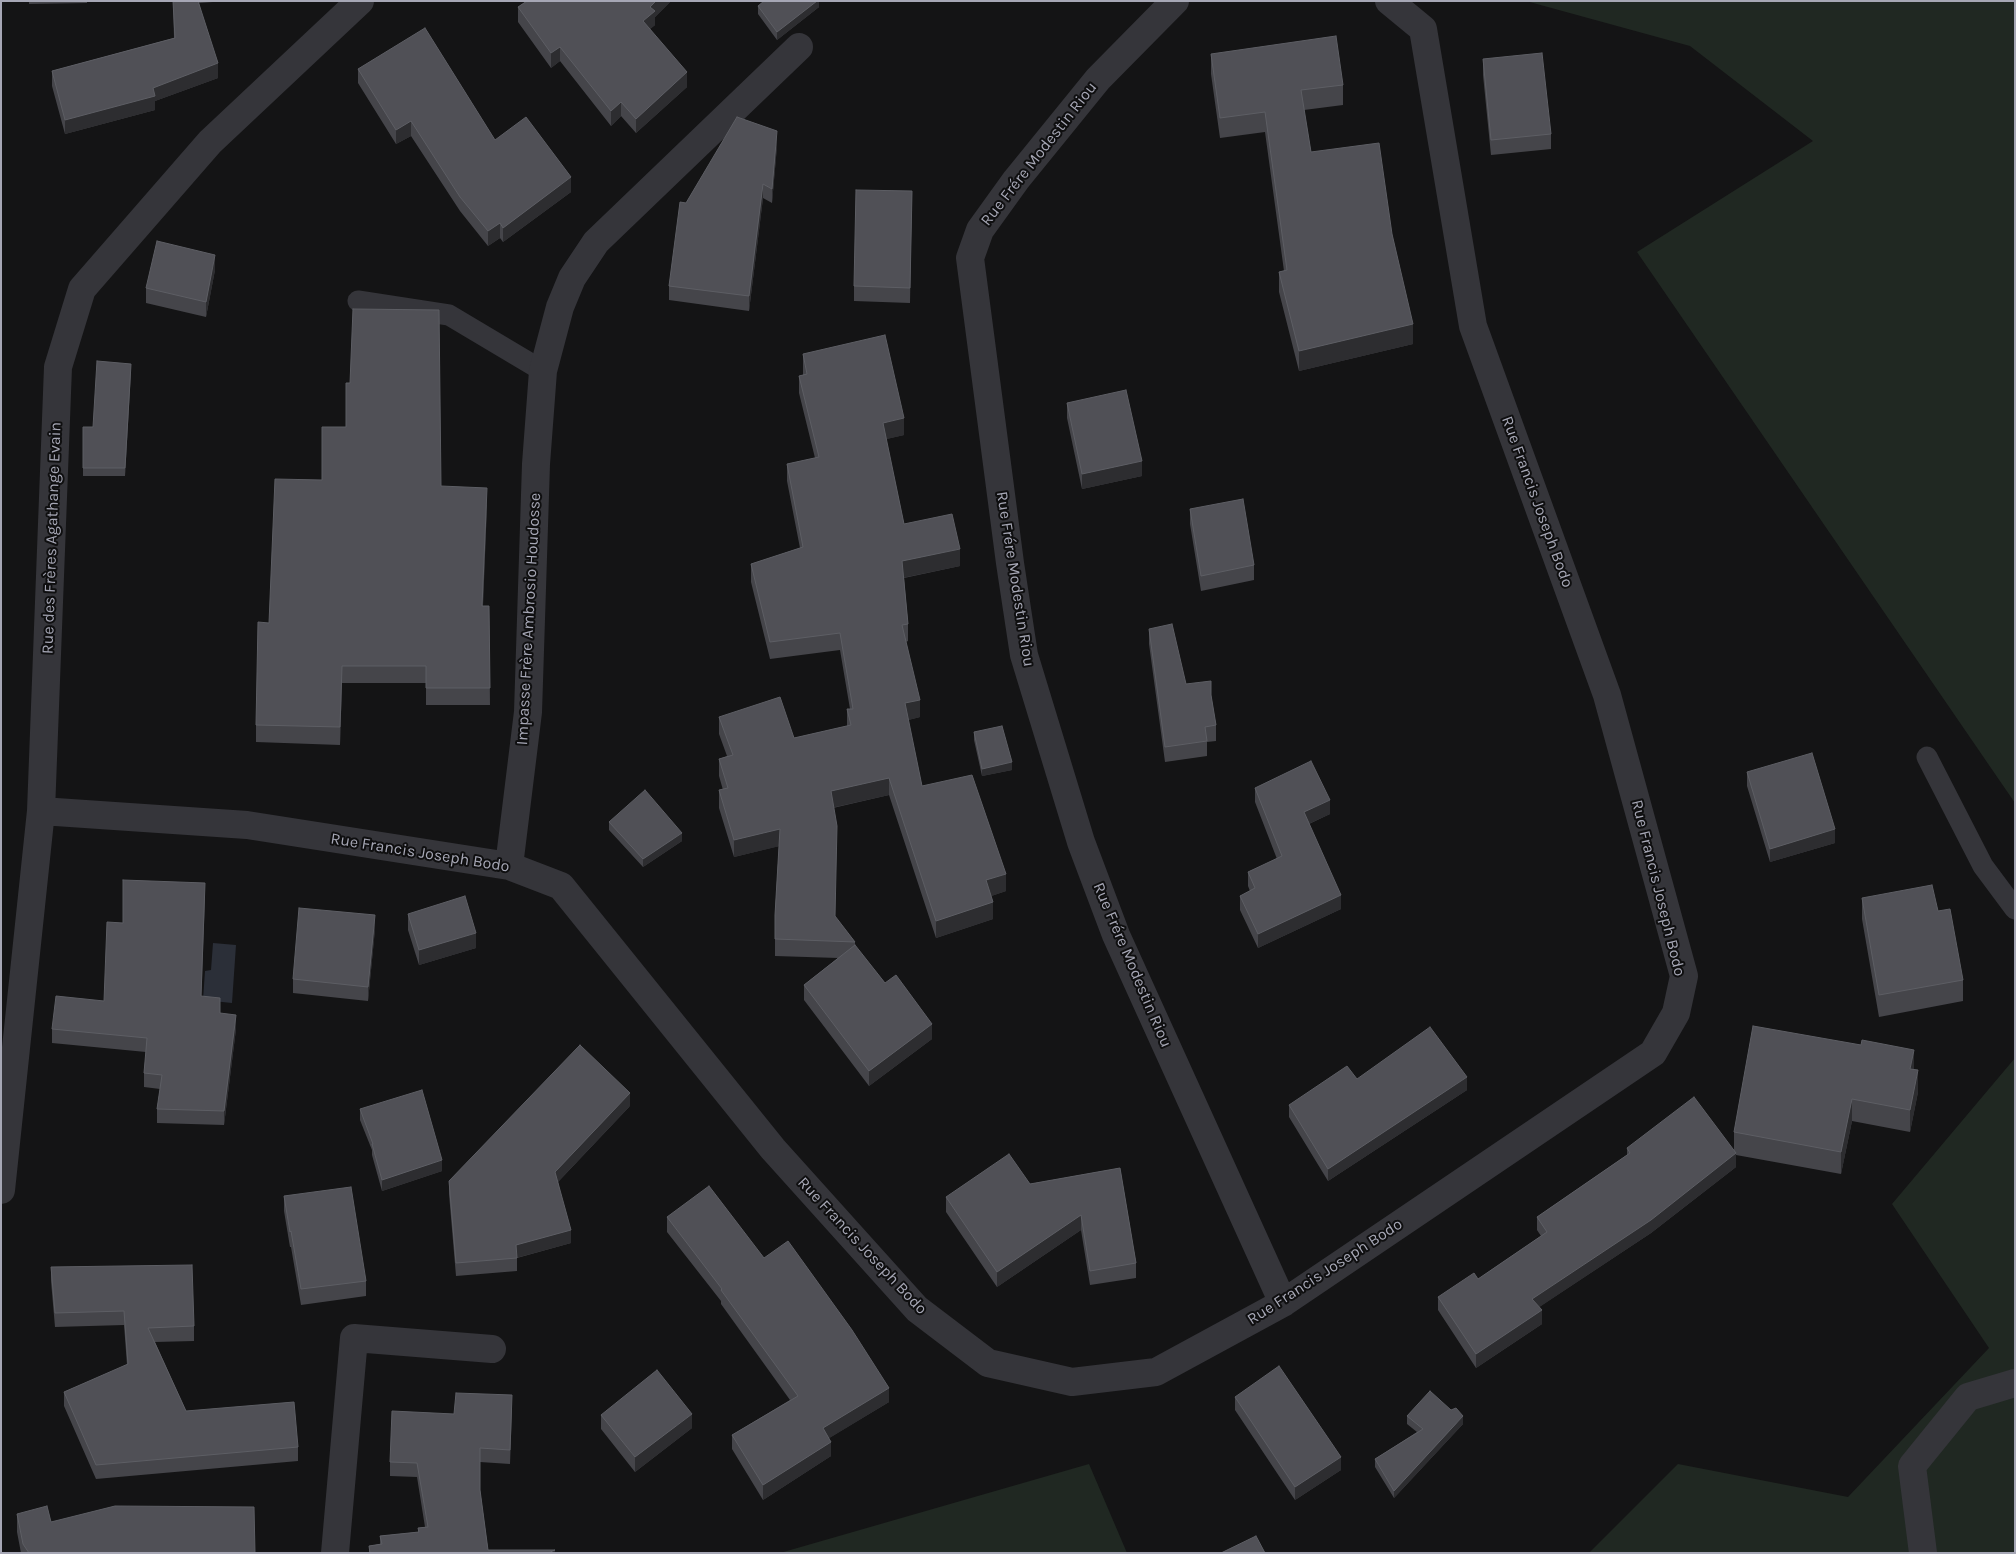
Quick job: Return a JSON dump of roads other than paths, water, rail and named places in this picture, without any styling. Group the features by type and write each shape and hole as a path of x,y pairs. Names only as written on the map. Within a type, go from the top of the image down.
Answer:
{"street":[{"name":"Rue des Frères Agathange Evain","path":"1,1190 41,811 58,367 82,289 210,142 360,1"},
{"name":"Rue Frére Modestin Riou","path":"1175,1 1098,78 1016,180 980,230 970,258 1024,655 1081,842 1116,935 1282,1303"},
{"name":"Rue Francis Joseph Bodo","path":"41,811 247,825 509,866 560,886 773,1149 917,1309 988,1363 1072,1382 1156,1372 1282,1303 1653,1052 1676,1013 1684,976 1607,695 1473,326 1423,29 1389,1"},
{"name":"Impasse Frère Ambrosio Houdosse","path":"509,866 528,712 536,464 542,371 560,307 572,278 596,242 799,47"},
{"path":"335,1553 354,1338 492,1349"},
{"path":"1924,1553 1912,1466 1968,1397 2015,1383"}],"lane":[{"path":"358,301 449,315 542,371"},
{"path":"1927,757 1983,866 2015,909"}]}
